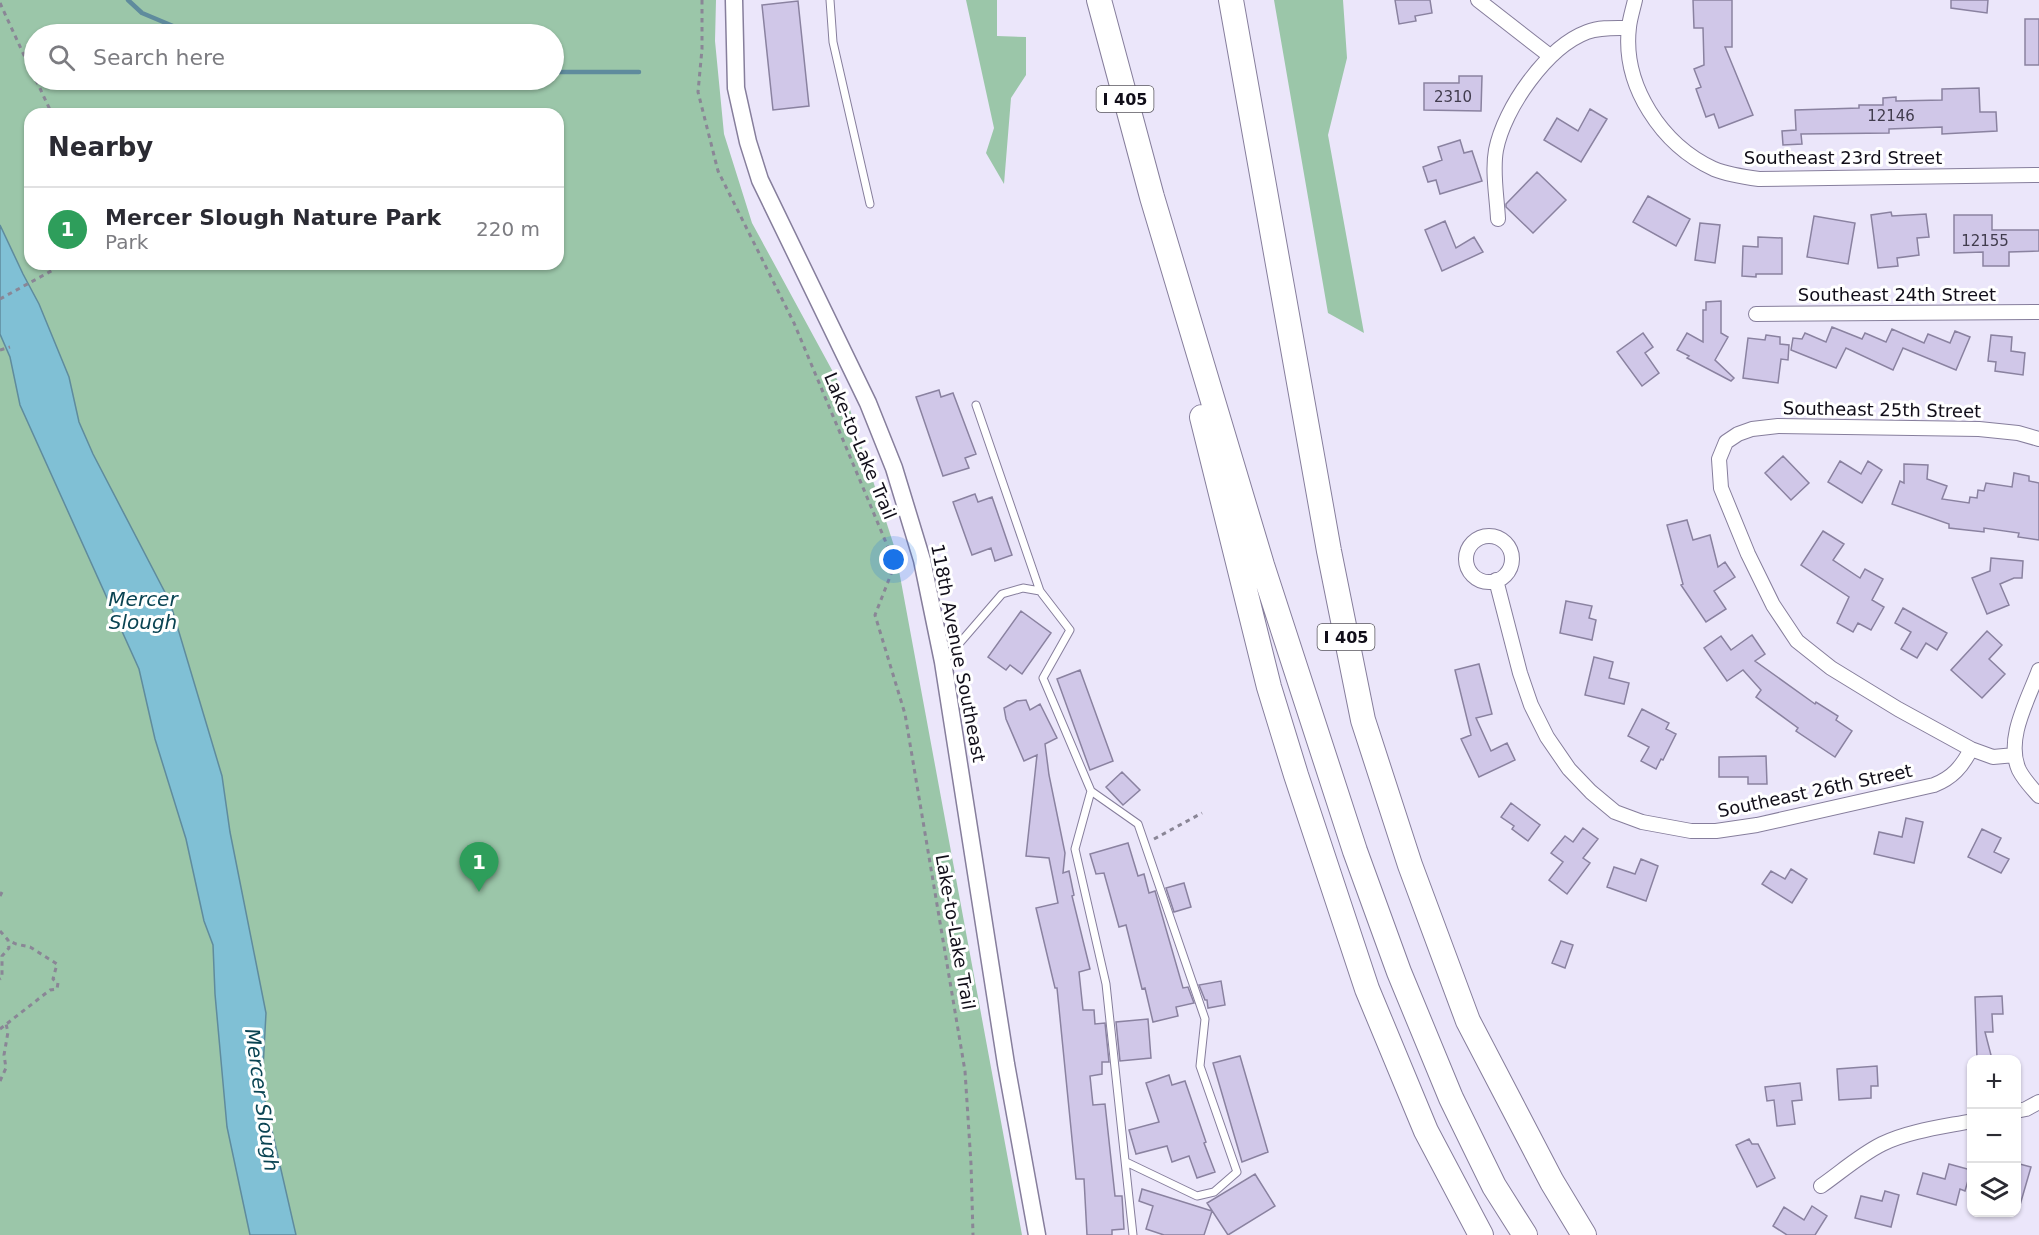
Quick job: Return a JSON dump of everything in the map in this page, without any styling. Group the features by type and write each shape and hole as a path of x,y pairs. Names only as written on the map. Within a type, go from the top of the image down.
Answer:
{"highway":[{"name":"I 405","path":"1099,0 1152,197 1262,565 1355,851 1399,972 1451,1098 1494,1186 1525,1235"},
{"name":"I 405","path":"1231,0 1329,551 1363,720 1410,865 1468,1021 1552,1182 1584,1235"},
{"path":"1152,197 1263,664 1296,775 1367,989 1426,1131 1481,1235"}],"street":[{"name":"118th Avenue Southeast","path":"734,0 736,88 751,152 773,209 845,354 894,468 922,560 943,662 1006,1064 1037,1235"},
{"path":"1478,0 1550,56"},
{"name":"Southeast 23rd Street","path":"1635,0 1629,28 1632,70 1639,92 1650,114 1672,139 1714,169 1736,177 1759,179 2039,175"},
{"path":"1498,219 1495,160 1498,141 1531,78 1550,56 1588,32 1606,28 1629,28"},
{"name":"Southeast 24th Street","path":"1756,314 2039,312"},
{"name":"Southeast 25th Street","path":"1971,749 1832,668 1797,641 1773,605 1748,554 1721,488 1719,459 1726,442 1738,434 1752,429 1778,426 1979,429 2018,433 2039,439"},
{"name":"Southeast 26th Street","path":"1496,580 1531,705 1547,737 1569,769 1591,792 1615,812 1642,822 1691,831 1716,831 1757,825 1934,785 1953,775 1966,760 1971,749"},
{"path":"2039,670 2016,733 2015,755 2024,778 2039,796"},
{"path":"1971,749 1993,757 2015,755"},
{"path":"2021,1110 2039,1101"},
{"path":"1821,1186 1864,1154 1884,1143 1967,1122"}],"lane":[{"path":"831,0 833,42 870,204"},
{"path":"976,405 1040,591 1070,630 1042,678 1091,791 1138,824 1205,1019 1200,1065 1237,1172 1214,1192 1197,1196 1126,1162"},
{"path":"943,662 1002,594 1023,588 1040,591"},
{"path":"1091,791 1075,849 1106,984 1133,1235"}],"path":[{"name":"Lake-to-Lake Trail","path":"702,0 702,49 698,92 718,171 794,323 895,564 875,615 905,714 965,1071 973,1235"},
{"path":"0,3 24,54"},
{"path":"41,90 49,108"},
{"path":"0,299 53,270"},
{"path":"0,350 10,347"},
{"path":"1145,844 1202,813"},
{"path":"0,931 8,940 30,947 57,964 53,980 58,983 57,989 50,990 0,1029"},
{"path":"0,980 2,978 2,956 9,948 8,940"},
{"path":"0,1081 6,1068 4,1056 8,1032 6,1024"}],"green space":[{"path":"0,0 716,0 715,41 724,134 752,223 845,394 895,549 1022,1235 0,1235"},
{"path":"966,0 997,0 997,36 1026,37 1026,75 1011,98 1004,184 986,153 994,128"},
{"path":"1274,0 1343,0 1347,58 1328,135 1364,333 1328,313"}],"water":[{"name":"Mercer Slough","path":"0,225 39,304 69,377 79,422 93,454 170,602 222,776 230,832 266,1013 262,1087 296,1235 250,1235 227,1127 213,945 204,921 186,839 155,739 139,669 20,405 10,357 0,334"}],"building":[{"path":"1395,0 1430,0 1432,13 1415,16 1416,21 1399,24"},
{"path":"1693,0 1732,0 1732,47 1725,47 1753,115 1719,128 1714,114 1706,117 1696,89 1701,87 1694,69 1704,65 1703,28 1694,28"},
{"path":"1951,0 1988,0 1987,13 1951,8"},
{"path":"798,1 809,106 773,110 762,5"},
{"path":"2025,19 2039,19 2039,65 2025,65"},
{"path":"1459,76 1482,76 1481,111 1424,110 1424,83 1459,83"},
{"path":"1979,88 1980,112 1996,112 1997,131 1942,134 1942,127 1889,129 1889,133 1801,134 1802,144 1783,145 1782,131 1796,130 1795,110 1883,105 1883,98 1896,97 1896,101 1942,100 1942,89"},
{"path":"1590,109 1607,119 1581,162 1544,140 1557,118 1578,131"},
{"path":"1460,140 1464,153 1472,151 1482,181 1440,194 1436,180 1428,182 1423,167 1442,160 1438,147"},
{"path":"1537,172 1566,200 1533,233 1506,207 1506,204"},
{"path":"1648,196 1690,219 1676,246 1633,222"},
{"path":"1891,212 1892,216 1926,214 1929,237 1917,238 1919,255 1897,258 1898,266 1878,268 1871,215"},
{"path":"1954,215 1992,215 1992,230 2039,230 2039,251 2009,252 2009,266 1983,266 1983,252 1954,253"},
{"path":"1814,216 1855,223 1848,264 1807,257"},
{"path":"1445,221 1456,248 1474,237 1483,252 1442,271 1425,230"},
{"path":"1700,223 1720,225 1715,263 1695,260"},
{"path":"1758,237 1782,238 1782,274 1742,276 1743,246 1758,247"},
{"path":"1721,301 1721,333 1728,337 1715,360 1734,378 1731,381 1687,358 1689,356 1677,350 1687,333 1703,342 1703,310 1706,310 1706,302"},
{"path":"1832,327 1862,339 1865,333 1886,342 1892,329 1924,343 1928,334 1950,343 1955,331 1970,337 1956,370 1903,348 1893,370 1846,348 1836,368 1791,350 1793,338 1802,339 1805,333 1826,342"},
{"path":"1643,333 1653,347 1645,353 1659,373 1642,386 1617,352"},
{"path":"1766,335 1780,337 1780,344 1789,345 1788,360 1781,359 1778,383 1743,378 1748,338 1765,340"},
{"path":"1991,335 2012,337 2011,351 2025,353 2023,375 1995,371 1996,362 1988,361"},
{"path":"939,390 941,397 953,393 976,454 965,458 969,468 943,476 916,397"},
{"path":"1783,456 1809,483 1791,500 1765,473"},
{"path":"1840,461 1861,474 1868,461 1882,470 1862,503 1828,482"},
{"path":"1904,464 1928,465 1927,479 1947,486 1942,499 1969,503 1970,497 1977,498 1978,490 1984,491 1986,483 2012,487 2014,473 2029,476 2029,481 2039,483 2039,540 2018,537 2019,533 1984,528 1984,532 1949,528 1949,524 1892,504 1900,481 1904,483"},
{"path":"975,494 978,502 992,497 1012,555 995,561 991,548 972,555 953,502"},
{"path":"1687,520 1693,540 1710,535 1718,567 1725,562 1735,577 1714,591 1726,609 1706,622 1681,585 1683,584 1667,525"},
{"path":"1823,531 1844,544 1833,560 1860,578 1865,569 1883,579 1872,600 1884,607 1871,630 1858,623 1853,632 1837,623 1849,597 1801,565"},
{"path":"1991,558 2023,561 2022,578 2014,578 2000,584 2009,605 1987,614 1972,578 1990,571"},
{"path":"1566,601 1592,606 1589,618 1596,620 1592,640 1560,633"},
{"path":"1903,608 1947,633 1937,650 1926,643 1917,658 1901,649 1911,632 1895,623"},
{"path":"1021,611 1051,633 1022,674 1010,665 1006,670 988,657"},
{"path":"1987,631 2002,645 1989,659 2005,674 1982,698 1951,670"},
{"path":"1752,635 1765,654 1755,661 1815,704 1816,702 1838,716 1836,720 1852,731 1835,757 1796,731 1798,728 1756,697 1761,690 1743,670 1727,681 1704,648 1721,636 1731,650"},
{"path":"1594,657 1613,662 1609,678 1629,683 1624,704 1585,695"},
{"path":"1479,664 1492,714 1476,718 1491,751 1507,743 1515,760 1479,777 1461,739 1471,735 1455,670"},
{"path":"1080,670 1113,761 1090,770 1057,679"},
{"path":"1026,700 1030,710 1040,704 1057,738 1045,744 1065,853 1063,873 1069,871 1074,895 1072,896 1090,969 1079,972 1083,1010 1094,1010 1095,1024 1105,1023 1109,1062 1102,1062 1102,1074 1090,1076 1093,1105 1105,1104 1115,1196 1122,1196 1124,1229 1112,1230 1112,1235 1087,1235 1084,1179 1076,1179 1057,988 1055,988 1036,908 1058,903 1049,858 1026,856 1037,755 1024,761 1006,719 1004,708 1017,701"},
{"path":"1642,709 1669,723 1666,729 1676,734 1656,769 1641,761 1649,747 1628,736"},
{"path":"1766,756 1767,784 1748,784 1748,777 1719,777 1719,757"},
{"path":"1122,772 1140,790 1123,805 1106,787"},
{"path":"1511,803 1540,825 1528,841 1512,829 1514,826 1501,817"},
{"path":"1906,818 1923,822 1914,863 1874,854 1879,832 1902,837"},
{"path":"1583,828 1598,839 1583,858 1590,863 1567,894 1549,880 1563,862 1551,853 1565,836 1573,842"},
{"path":"1982,829 2001,838 1994,852 2009,859 2001,873 1968,857"},
{"path":"1128,843 1138,876 1144,874 1149,893 1155,891 1183,988 1188,987 1194,1003 1176,1007 1178,1016 1153,1022 1126,925 1119,927 1104,873 1096,874 1090,854"},
{"path":"1641,859 1658,866 1646,901 1607,887 1614,867 1635,874"},
{"path":"1791,869 1807,879 1792,903 1762,884 1771,871 1785,879"},
{"path":"1184,883 1191,907 1174,912 1166,888"},
{"path":"1561,941 1573,945 1565,968 1552,963"},
{"path":"1221,981 1225,1005 1208,1008 1207,1000 1199,985"},
{"path":"2002,996 2003,1014 1992,1014 1993,1032 1985,1032 1991,1055 1977,1055 1975,997"},
{"path":"1148,1019 1151,1058 1120,1061 1116,1022"},
{"path":"1240,1056 1268,1152 1242,1162 1213,1063"},
{"path":"1877,1066 1878,1086 1871,1086 1871,1098 1839,1100 1837,1069"},
{"path":"1169,1075 1172,1085 1185,1081 1215,1172 1197,1178 1189,1156 1172,1162 1167,1146 1136,1154 1129,1130 1159,1122 1146,1083"},
{"path":"1800,1083 1802,1100 1792,1101 1795,1124 1777,1126 1774,1100 1767,1101 1765,1087"},
{"path":"1749,1139 1752,1144 1758,1144 1775,1178 1757,1187 1736,1145"},
{"path":"1949,1164 1967,1169 1965,1191 1960,1189 1956,1205 1917,1194 1923,1173 1945,1179"},
{"path":"2021,1164 2031,1167 2021,1202"},
{"path":"1255,1174 1275,1206 1228,1235 1207,1203"},
{"path":"1142,1189 1212,1211 1204,1235 1164,1235 1146,1229 1153,1206 1139,1201"},
{"path":"1885,1191 1899,1195 1891,1227 1855,1218 1861,1196 1882,1201"},
{"path":"1812,1206 1827,1216 1815,1235 1787,1235 1773,1226 1784,1207 1804,1220"}],"waterway":[{"path":"128,0 142,13 168,24"},
{"path":"564,72 639,72"}],"place":[{"name":"Mercer Slough Nature Park","path":"479,892"}]}
